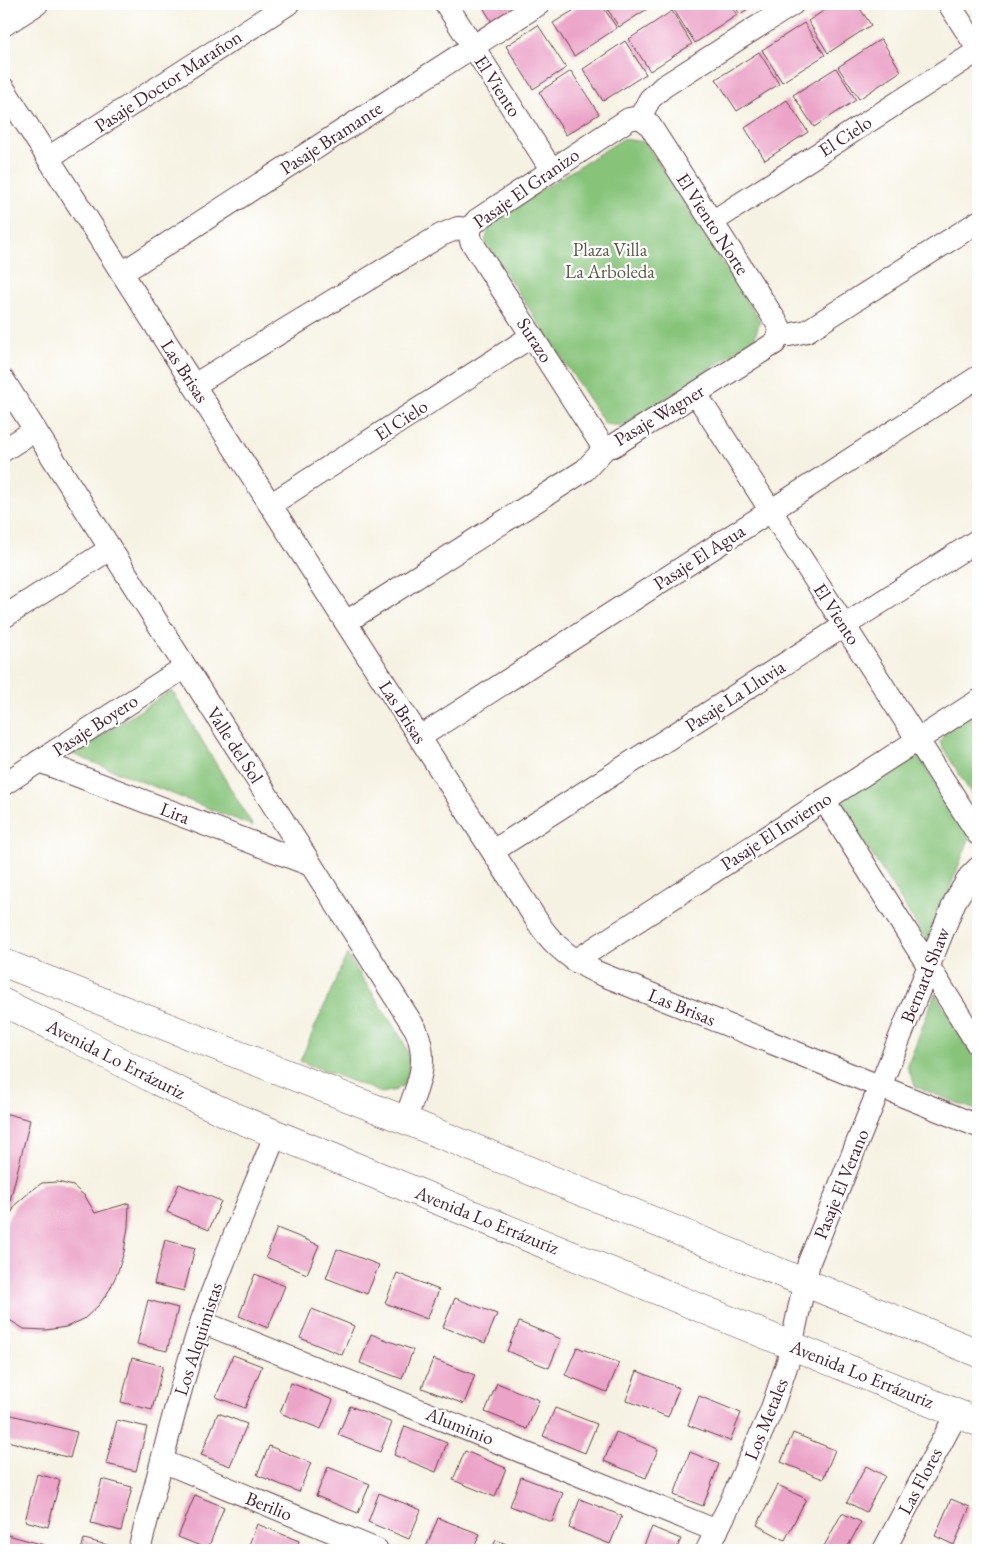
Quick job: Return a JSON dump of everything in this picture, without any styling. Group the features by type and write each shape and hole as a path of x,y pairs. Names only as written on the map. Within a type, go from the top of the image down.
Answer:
{"main road":[{"path":"4,963 405,1120 978,1353"},
{"name":"Avenida Lo Errázuriz","path":"4,1003 158,1081 276,1134 967,1417"}],"street":[{"path":"4,25 37,4"},
{"name":"Pasaje Doctor Marañon","path":"48,158 288,4"},
{"name":"El Viento","path":"446,4 551,169"},
{"name":"Pasaje Bramante","path":"122,273 539,4"},
{"path":"640,117 650,99 663,86 793,4"},
{"path":"949,4 978,50"},
{"name":"El Cielo","path":"712,222 978,50"},
{"name":"Las Brisas","path":"4,89 547,936 574,961 596,972 978,1126"},
{"name":"Pasaje El Granizo","path":"194,386 441,235 458,228 469,229 477,220 551,169 629,119 640,117"},
{"name":"El Viento Norte","path":"640,117 649,124 779,326 780,335"},
{"path":"780,335 807,331 978,222"},
{"name":"Surazo","path":"469,229 471,241 601,444 607,446"},
{"name":"Pasaje Wagner","path":"346,622 585,470 607,446 613,446 696,394 775,343 780,335"},
{"name":"El Cielo","path":"270,505 532,336"},
{"name":"Pasaje El Agua","path":"420,737 978,378"},
{"name":"Valle del Sol","path":"4,381 410,1020 423,1050 422,1073 405,1120"},
{"name":"El Viento","path":"696,394 978,834"},
{"path":"4,450 35,430"},
{"name":"Pasaje La Lluvia","path":"493,851 978,540"},
{"path":"4,617 110,549"},
{"name":"Pasaje Boyero","path":"4,784 185,667"},
{"name":"Pasaje El Invierno","path":"574,961 978,701"},
{"name":"Lira","path":"39,761 312,865"},
{"path":"824,800 977,1040"},
{"name":"Bernard Shaw","path":"880,1087 954,900 970,876 978,868"},
{"name":"Pasaje El Verano","path":"804,1282 809,1262 880,1087"},
{"name":"Los Alquimistas","path":"139,1550 202,1322 220,1271 276,1134"},
{"name":"Los Metales","path":"712,1541 771,1411 784,1374 804,1282"},
{"name":"Aluminio","path":"202,1322 712,1541"},
{"name":"Las Flores","path":"884,1550 967,1417"},
{"name":"Berilio","path":"162,1462 377,1550"}],"green space":[{"name":"Plaza Villa La Arboleda","path":"623,139 645,142 760,321 754,340 624,426 605,424 485,242 491,221"},
{"path":"172,690 253,826 72,754"},
{"path":"978,709 978,805 940,743 945,732"},
{"path":"916,751 970,837 928,943 836,798"},
{"path":"347,954 402,1039 409,1055 409,1069 404,1085 396,1090 382,1093 300,1061"},
{"path":"935,993 978,1063 978,1111 916,1087 907,1067"}],"building":[{"path":"481,4 519,4 492,22"},
{"path":"584,4 601,4 617,28 574,56 553,23"},
{"path":"604,4 655,4 619,27"},
{"path":"684,4 730,4 737,15 695,43 674,10"},
{"path":"733,4 756,4 740,14"},
{"path":"834,4 857,4 871,25 828,53 808,21"},
{"path":"672,11 692,44 650,71 629,39"},
{"path":"804,23 825,55 782,82 762,50"},
{"path":"538,25 566,68 533,89 506,46"},
{"path":"881,39 901,71 859,99 838,67"},
{"path":"625,41 646,74 603,101 583,69"},
{"path":"759,52 779,84 737,111 716,79"},
{"path":"836,68 856,100 814,127 793,95"},
{"path":"571,71 599,114 566,135 539,92"},
{"path":"787,100 808,132 765,160 745,128"},
{"path":"4,1113 30,1120 8,1209 4,1208"},
{"path":"58,1182 73,1186 85,1196 95,1213 129,1203 124,1252 110,1289 99,1305 84,1319 66,1327 46,1330 24,1329 8,1319 4,1312 4,1226 16,1204 31,1191 42,1183"},
{"path":"179,1184 221,1201 209,1230 167,1212"},
{"path":"277,1228 319,1245 307,1274 266,1257"},
{"path":"165,1240 195,1248 184,1291 154,1284"},
{"path":"337,1249 379,1265 367,1294 326,1278"},
{"path":"397,1273 439,1290 427,1319 385,1303"},
{"path":"255,1274 285,1286 268,1328 239,1316"},
{"path":"455,1298 497,1314 485,1343 443,1327"},
{"path":"148,1300 178,1308 167,1351 137,1344"},
{"path":"312,1309 354,1326 342,1355 300,1338"},
{"path":"519,1322 561,1339 549,1368 507,1351"},
{"path":"371,1334 413,1350 402,1379 360,1363"},
{"path":"577,1347 619,1363 607,1392 565,1375"},
{"path":"233,1355 262,1366 245,1408 216,1397"},
{"path":"132,1358 163,1366 152,1410 121,1402"},
{"path":"433,1359 475,1375 464,1404 422,1388"},
{"path":"637,1371 679,1388 668,1417 626,1400"},
{"path":"291,1383 333,1400 321,1429 280,1413"},
{"path":"497,1383 539,1400 527,1429 485,1412"},
{"path":"699,1396 741,1413 730,1441 688,1425"},
{"path":"350,1406 392,1423 380,1452 338,1435"},
{"path":"555,1408 597,1424 585,1453 543,1436"},
{"path":"4,1413 77,1432 70,1458 4,1440"},
{"path":"218,1413 247,1424 230,1466 201,1455"},
{"path":"117,1420 147,1427 136,1471 106,1464"},
{"path":"405,1426 447,1443 436,1472 394,1455"},
{"path":"616,1432 658,1449 646,1478 604,1461"},
{"path":"793,1433 835,1450 823,1479 781,1462"},
{"path":"269,1446 311,1463 299,1492 257,1475"},
{"path":"465,1451 506,1468 495,1497 453,1480"},
{"path":"690,1452 719,1464 703,1506 674,1495"},
{"path":"866,1466 885,1476 866,1512 847,1502"},
{"path":"328,1467 370,1484 358,1513 316,1496"},
{"path":"37,1474 60,1480 48,1527 25,1521"},
{"path":"521,1477 563,1493 552,1522 510,1506"},
{"path":"102,1479 132,1487 121,1531 91,1523"},
{"path":"778,1485 806,1499 785,1540 757,1525"},
{"path":"379,1493 421,1510 409,1539 368,1522"},
{"path":"195,1495 224,1507 208,1549 178,1537"},
{"path":"580,1499 622,1516 610,1544 569,1528"},
{"path":"951,1499 970,1507 954,1545 935,1536"},
{"path":"842,1513 861,1522 846,1550 827,1550 823,1548"},
{"path":"438,1518 480,1534 473,1550 436,1550 426,1547"},
{"path":"257,1524 299,1541 296,1550 247,1550"},
{"path":"652,1527 681,1539 676,1550 642,1550"},
{"path":"4,1534 48,1546 47,1550 4,1550"},
{"path":"84,1539 115,1547 114,1550 81,1550"},
{"path":"496,1540 522,1550 491,1550"}]}
